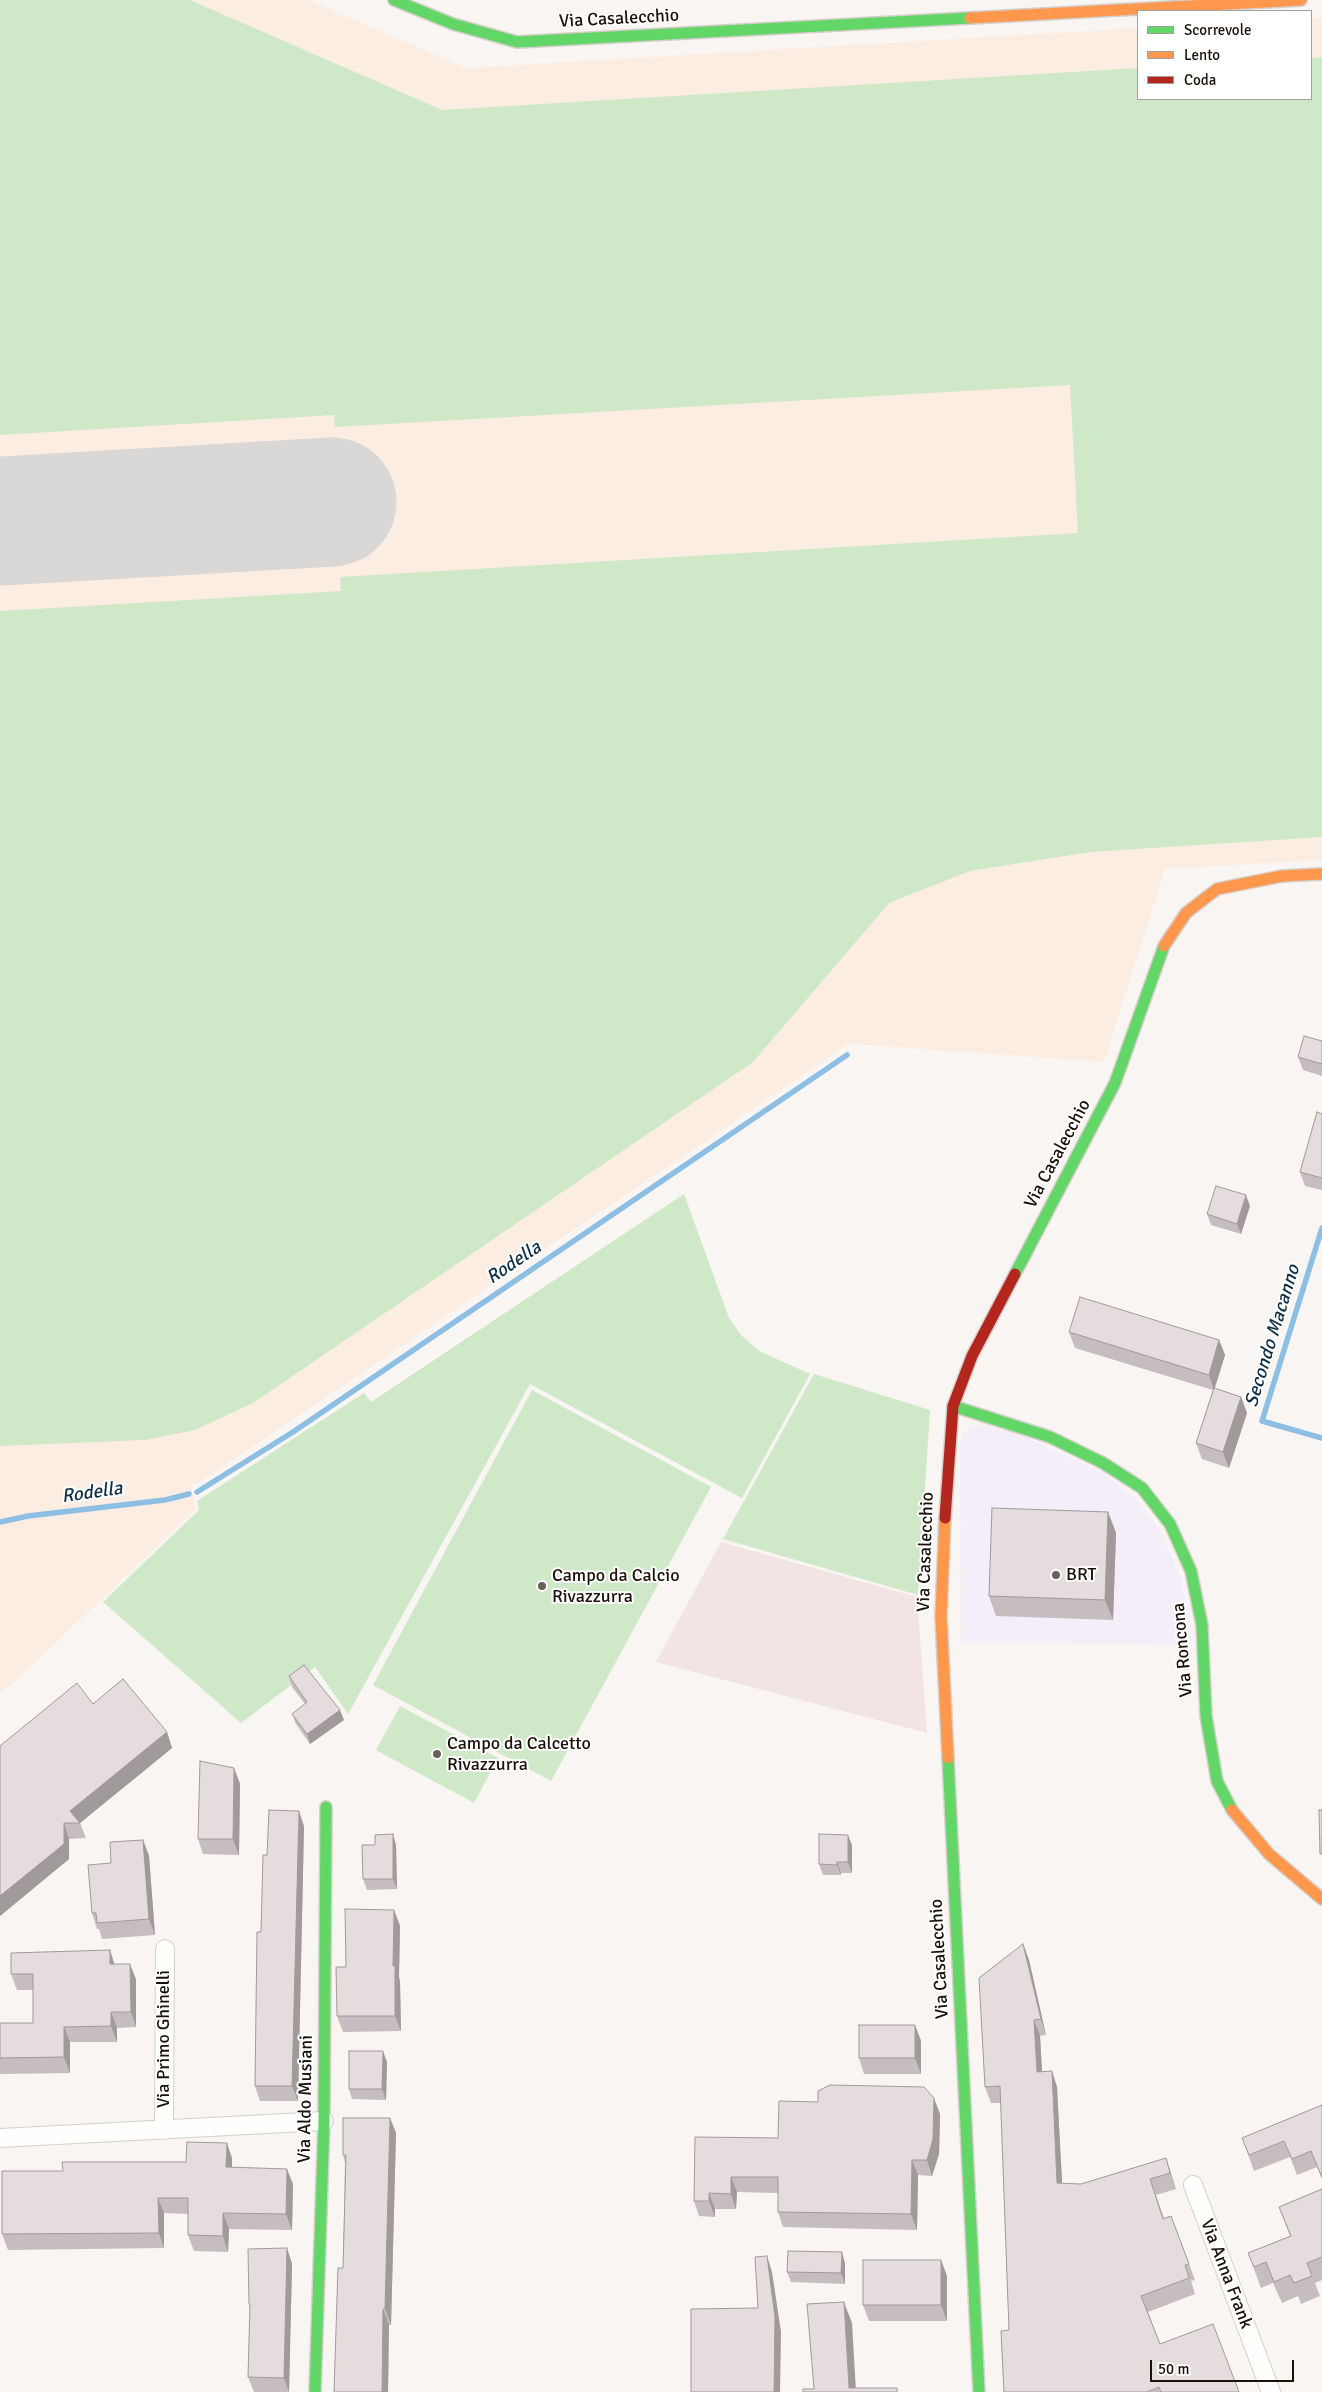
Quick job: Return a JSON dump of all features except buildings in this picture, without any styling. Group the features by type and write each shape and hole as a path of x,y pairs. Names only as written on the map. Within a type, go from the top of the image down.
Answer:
{"street":[{"name":"Via Casalecchio","path":"394,0 453,24 517,42 1301,0"},
{"name":"Via Casalecchio","path":"979,2392 940,1616 946,1490 953,1406 972,1356 1116,1083 1163,948 1186,914 1217,889 1282,876 1322,874"},
{"name":"Via Roncona","path":"953,1406 1050,1437 1103,1463 1142,1488 1170,1524 1191,1571 1202,1625 1206,1716 1217,1781 1235,1815 1269,1854 1322,1899"},
{"name":"Via Aldo Musiani","path":"315,2392 324,2121 326,1807"},
{"name":"Via Primo Ghinelli","path":"164,2130 165,1949"},
{"name":"Via Primo Ghinelli","path":"0,2138 324,2121"},
{"name":"Via Anna Frank","path":"1193,2184 1270,2392"}],"shaded area":[{"path":"0,0 309,0 466,68 1137,28 1137,100 1312,100 1312,18 1322,17 1322,860 1165,869 1104,1062 849,1044 209,1476 191,1486 196,1509 18,1679 0,1693"},
{"path":"984,1425 1019,1434 1102,1473 1136,1498 1160,1531 1180,1575 1190,1620 1191,1645 961,1642 960,1444 963,1434 972,1427"},
{"path":"721,1542 917,1597 927,1733 656,1662"}],"green space":[{"path":"0,0 190,0 442,110 1137,68 1137,100 1312,100 1312,58 1322,57 1322,837 1090,852 970,871 889,903 753,1062 253,1403 195,1430 145,1440 0,1446 0,611 341,591 340,577 1078,533 1070,385 335,427 334,415 0,435"},
{"path":"684,1194 729,1318 741,1335 759,1351 810,1374 742,1498 530,1384 348,1714 315,1667 241,1723 103,1602 199,1510 197,1501 364,1393 371,1402"},
{"path":"814,1374 930,1410 918,1595 723,1539"},
{"name":"Campo da Calcio Rivazzurra","path":"532,1390 711,1487 551,1781 373,1685"},
{"name":"Campo da Calcetto Rivazzurra","path":"400,1706 498,1758 474,1803 376,1750"}],"waterway":[{"name":"Rodella","path":"197,1492 293,1432 847,1055"},
{"name":"Secondo Macanno","path":"1322,1228 1262,1421 1322,1438"},
{"name":"Rodella","path":"0,1522 28,1516 165,1500 189,1494"}],"runway":[{"path":"0,521 332,502"}],"traffic: fast":[{"path":"394,0 453,24 517,42 970,18"},
{"path":"1015,1274 1115,1083 1164,946"},
{"path":"953,1406 1050,1437 1103,1463 1142,1488 1170,1524 1191,1571 1202,1625 1206,1716 1217,1781 1232,1810"},
{"path":"948,1758 979,2392"},
{"path":"315,2392 324,2121 326,1807"}],"traffic: slow":[{"path":"970,18 1301,0"},
{"path":"1164,946 1186,913 1217,889 1282,876 1322,874"},
{"path":"945,1518 941,1616 948,1758"},
{"path":"1232,1810 1269,1854 1322,1899"}],"traffic: jam":[{"path":"945,1518 953,1406 972,1356 1015,1274"}],"place":[{"name":"BRT","path":"1056,1575"},
{"name":"Campo da Calcio Rivazzurra","path":"542,1586"},
{"name":"Campo da Calcetto Rivazzurra","path":"437,1754"}]}
